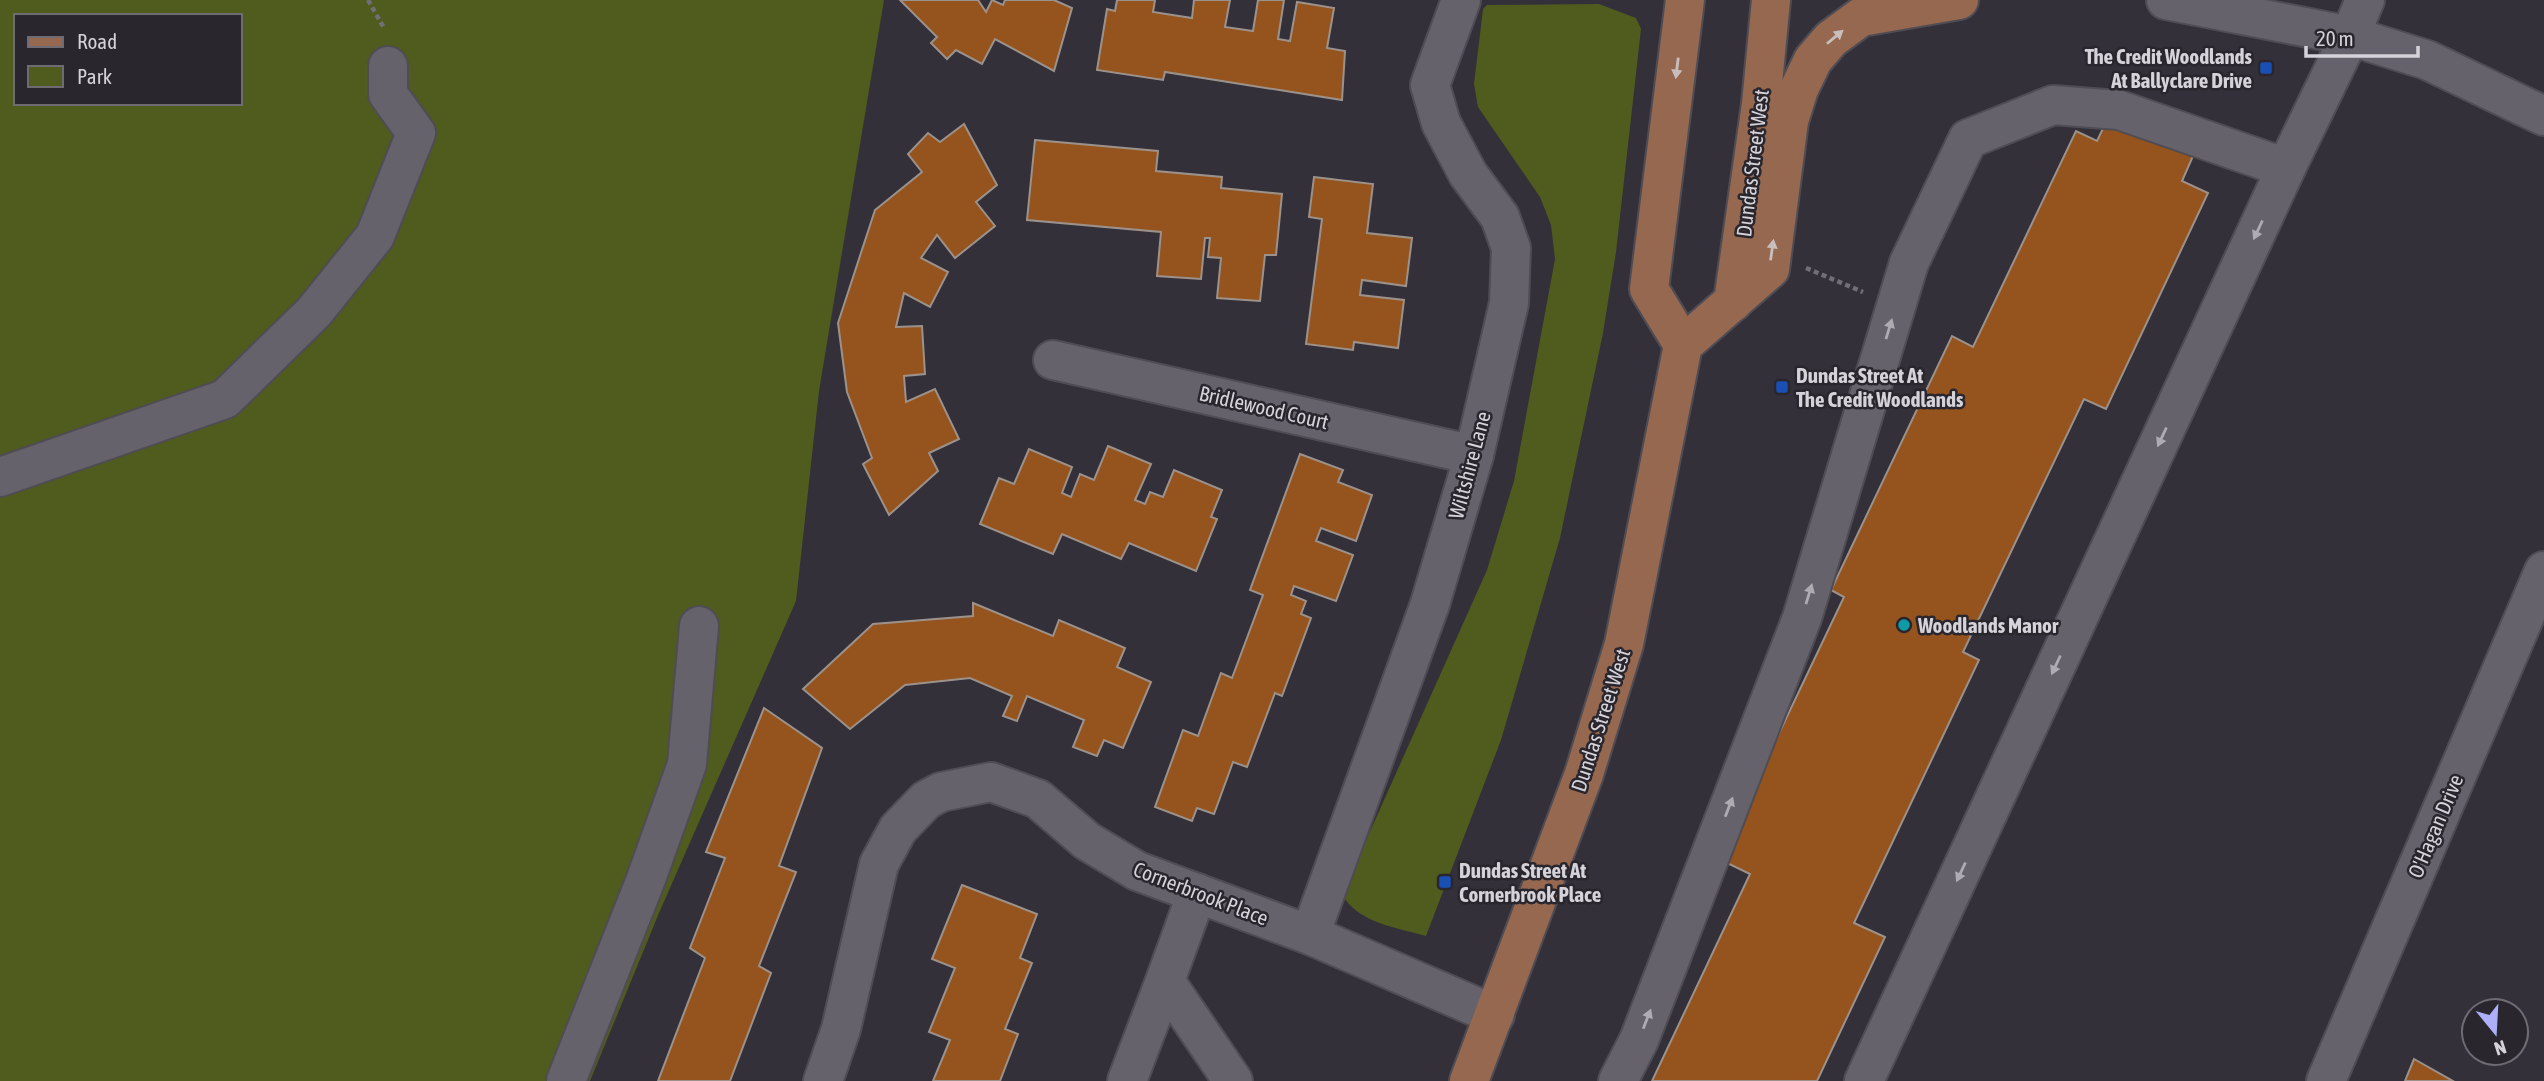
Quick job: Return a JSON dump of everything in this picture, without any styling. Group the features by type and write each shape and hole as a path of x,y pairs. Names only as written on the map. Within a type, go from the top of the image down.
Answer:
{"main road":[{"path":"1685,0 1649,289 1683,345 1770,269 1789,121 1799,89 1813,60 1831,39 1861,17 1959,0"},
{"name":"Dundas Street West","path":"1733,302 1761,104 1771,0"},
{"name":"Dundas Street West","path":"1469,1081 1584,774 1625,644 1683,345"}],"street":[{"name":"Wiltshire Lane","path":"1310,935 1430,604 1474,455 1508,303 1511,248 1500,217 1468,174 1441,123 1430,85 1461,0"},
{"path":"2166,0 2350,36 2427,60 2544,116"},
{"path":"1864,1081 2365,0"},
{"path":"0,477 225,398 314,312 375,236 416,133 388,94 388,66"},
{"path":"1618,1081 1639,1040 1802,618 1909,263 1968,139 2053,105 2119,110 2286,168"},
{"name":"Bridlewood Court","path":"1054,360 1474,455"},
{"name":"O'Hagan Drive","path":"2326,1081 2544,570"},
{"path":"566,1081 642,890 687,764 699,626"},
{"name":"Cornerbrook Place","path":"823,1081 841,1029 879,864 898,829 926,800 941,792 991,782 1038,799 1087,841 1137,871 1310,935 1495,1015"},
{"path":"1127,1081 1198,893"},
{"path":"1165,981 1233,1081"}],"path":[{"path":"1804,267 1896,306"}],"green space":[{"path":"0,0 884,0 819,391 796,601 659,913 590,1081 0,1081"},
{"path":"1599,4 1636,18 1641,29 1616,252 1603,333 1560,538 1501,740 1426,936 1378,923 1348,904 1342,894 1487,570 1514,481 1555,259 1551,225 1540,197 1478,107 1474,84 1483,9 1487,5"}],"building":[{"path":"900,0 978,0 986,12 992,0 1003,5 1005,0 1054,0 1072,8 1054,71 995,39 982,64 956,50 947,59 931,43 937,37"},
{"path":"1117,0 1155,0 1153,12 1192,18 1194,0 1230,0 1225,27 1253,31 1258,0 1284,0 1278,39 1290,41 1297,2 1334,8 1327,48 1345,51 1342,100 1165,72 1163,80 1097,70 1107,9 1115,11"},
{"name":"Woodlands Manor","path":"2109,116 2193,156 2182,181 2208,193 2106,409 2084,399 1963,652 1979,660 1854,923 1885,937 1817,1081 1652,1081 1750,874 1719,859 1844,597 1831,590 1952,336 1973,347 2076,131 2097,141"},
{"path":"964,124 997,185 976,202 995,226 955,258 937,235 921,258 948,272 930,307 904,293 896,327 922,326 925,374 904,376 906,402 935,389 959,439 929,453 938,471 889,515 863,464 872,458 847,392 838,323 875,210 922,172 908,154 928,133 940,142"},
{"path":"1035,140 1158,151 1156,171 1222,177 1221,188 1282,194 1276,255 1265,255 1260,301 1217,298 1221,258 1208,257 1210,238 1205,238 1201,279 1157,276 1161,232 1027,220"},
{"path":"1314,177 1373,184 1367,233 1412,238 1406,286 1362,280 1360,295 1404,300 1398,348 1354,342 1353,350 1306,344 1322,219 1309,217"},
{"path":"1108,446 1151,464 1135,500 1145,504 1150,492 1163,497 1174,470 1222,490 1211,517 1217,519 1196,571 1129,543 1121,559 1062,534 1053,554 980,524 999,478 1014,484 1029,449 1072,467 1062,493 1071,497 1080,474 1094,480"},
{"path":"1300,454 1343,470 1338,482 1372,495 1356,541 1321,528 1316,541 1353,555 1336,601 1294,586 1291,595 1306,601 1301,614 1311,618 1282,696 1275,693 1247,767 1233,762 1214,814 1197,808 1192,821 1155,807 1183,730 1198,736 1221,673 1232,678 1263,595 1250,590"},
{"path":"973,603 1053,636 1059,620 1125,648 1117,667 1151,682 1123,748 1104,740 1097,756 1073,747 1084,720 1027,696 1017,721 1003,716 1012,696 970,678 905,685 850,729 803,689 873,624 973,616"},
{"path":"764,708 822,748 779,866 796,872 759,966 771,973 730,1081 658,1081 705,958 690,948 725,858 706,852"},
{"path":"962,885 1037,914 1020,958 1032,963 1005,1029 1018,1034 1000,1081 933,1081 950,1040 929,1032 955,968 932,959"},
{"path":"2414,1059 2453,1081 2405,1081"}],"place":[{"name":"The Credit Woodlands At Ballyclare Drive","path":"2266,68"},
{"name":"Dundas Street At The Credit Woodlands","path":"1782,387"},
{"name":"Woodlands Manor","path":"1904,625"},
{"name":"Dundas Street At Cornerbrook Place","path":"1445,882"}]}
